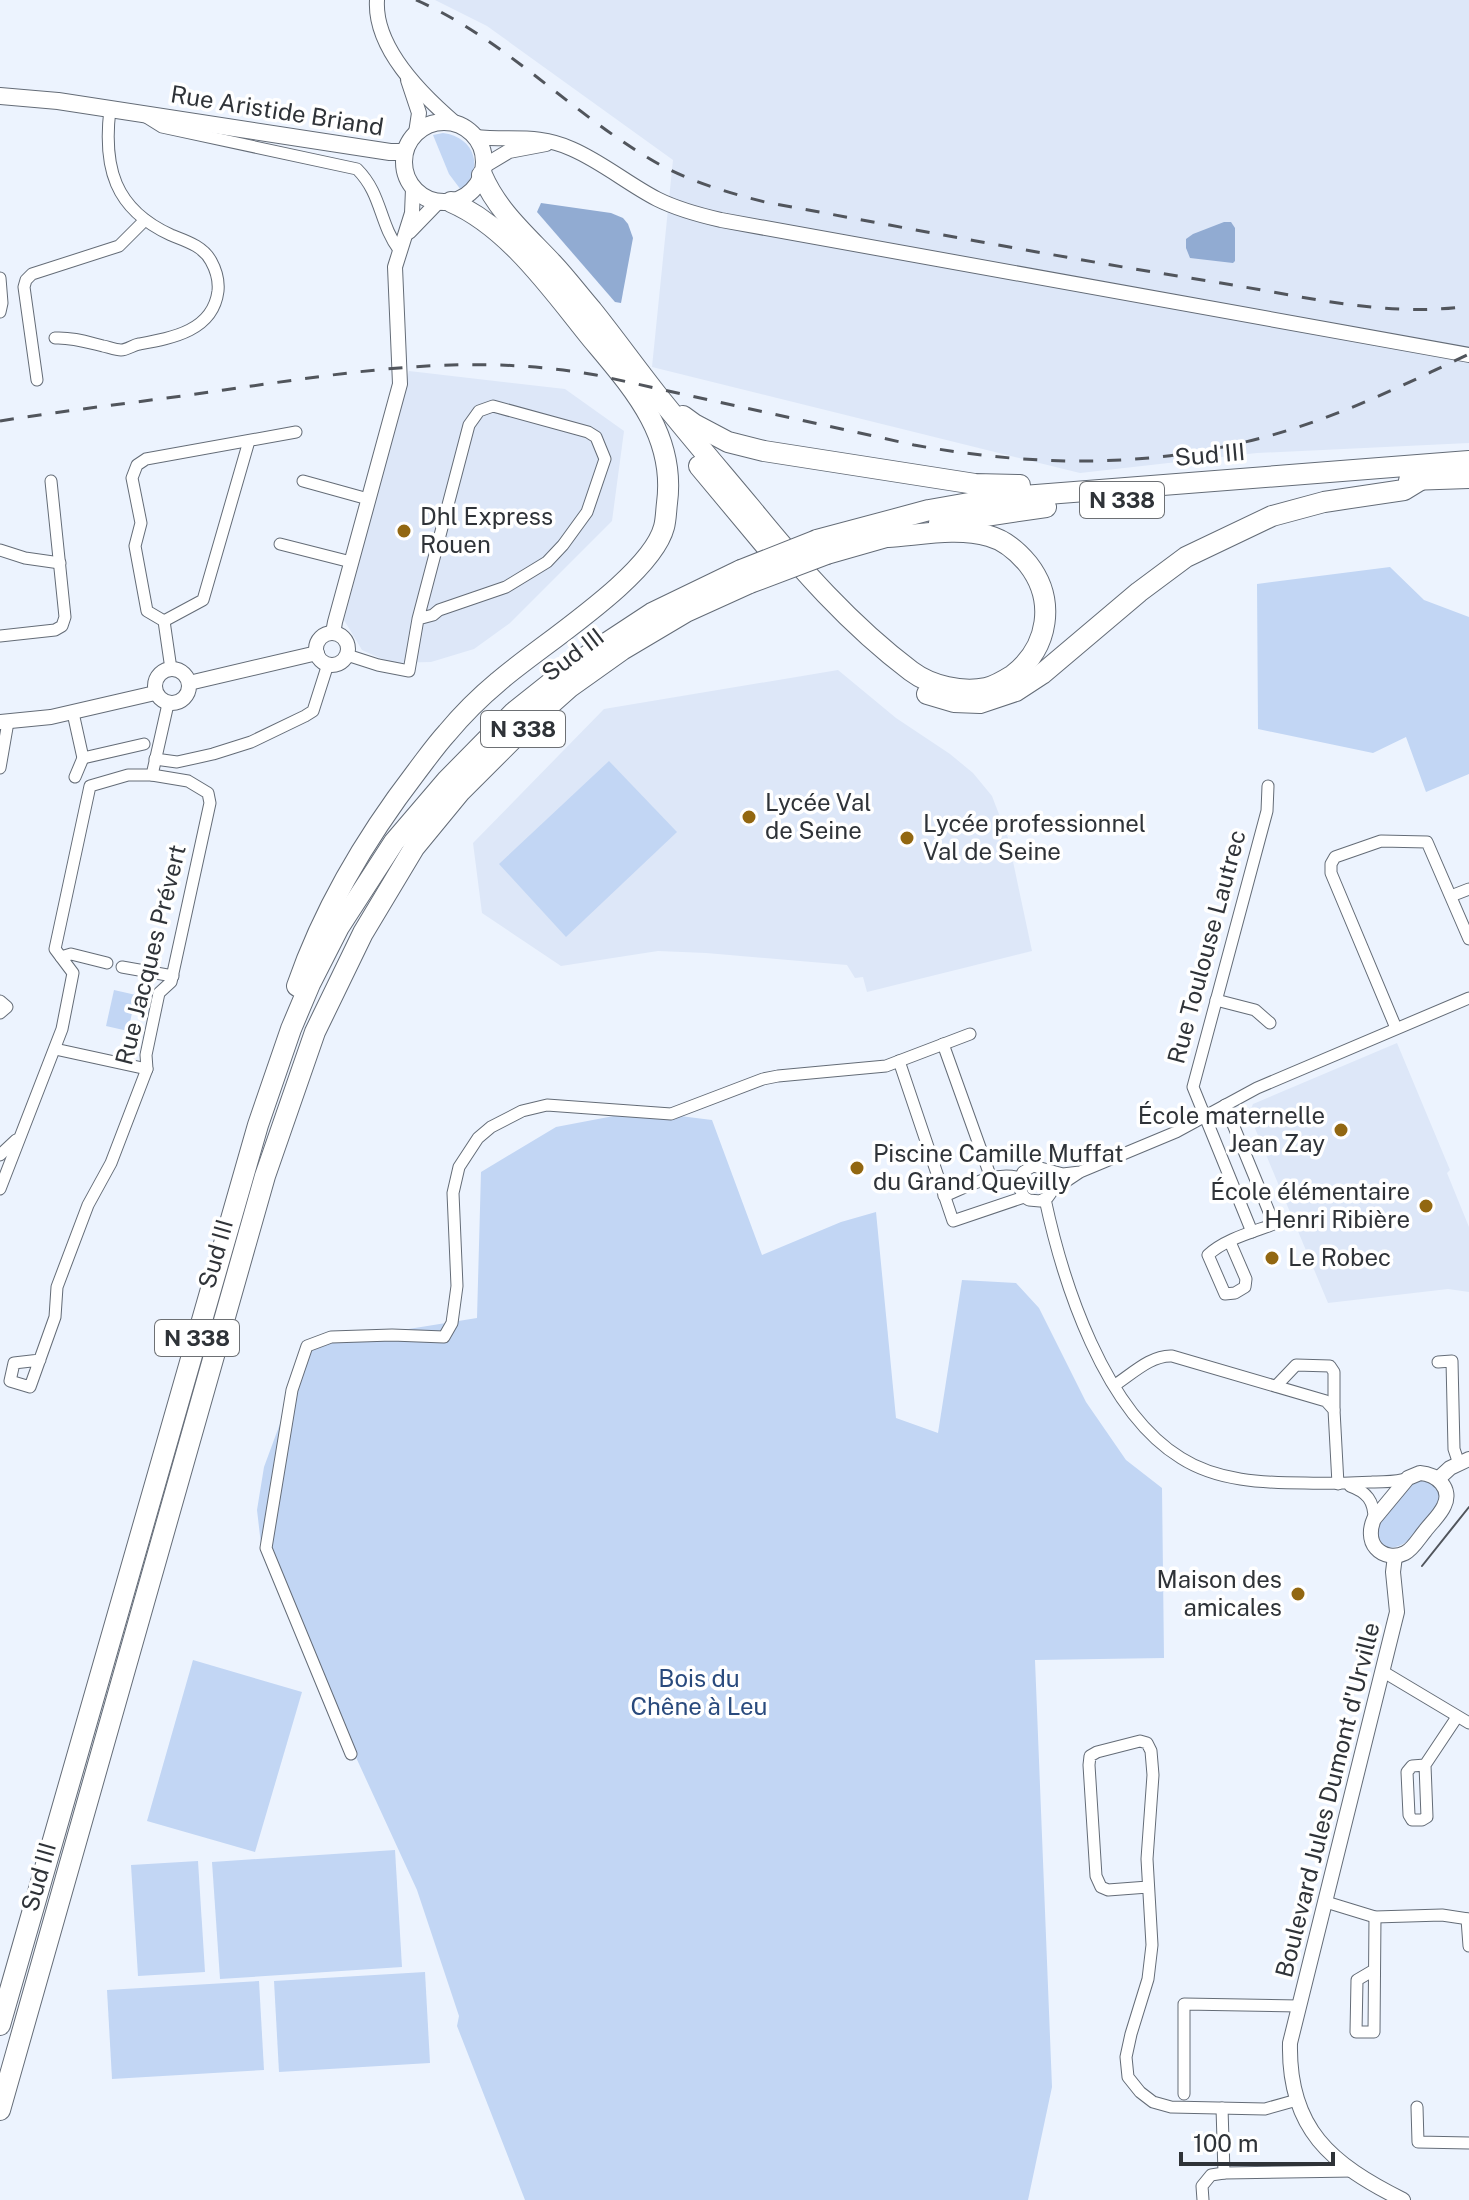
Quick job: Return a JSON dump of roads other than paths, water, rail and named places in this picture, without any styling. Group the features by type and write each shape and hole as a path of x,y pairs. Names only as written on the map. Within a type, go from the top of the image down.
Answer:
{"highway":[{"path":"483,170 491,195 505,214 555,266 805,572 869,636 915,673 945,687 989,688 1025,665 1044,632 1047,612 1037,575 1019,553 991,537 960,532 887,537"},
{"path":"258,1125 281,1035 307,959 330,908 359,856 399,795 446,733 497,683 617,588 649,557 664,529 669,488 667,460 654,423 619,372 531,266 474,214 444,202"},
{"path":"619,372 642,394 768,551 826,611 880,663 925,694 954,702 980,703 1016,691 1042,674 1139,592 1186,557 1272,516 1324,502 1404,490 1422,479"},
{"path":"643,376 694,424 728,442 764,451 975,484 1054,485 1072,492"},
{"name":"Sud III","path":"822,547 943,508 997,498 1469,461"},
{"name":"Sud III","path":"822,547 887,537 939,523 1041,507 1469,478"},
{"name":"N 338","path":"745,576 822,547"},
{"name":"Sud III","path":"0,2025 258,1125 296,1018 339,927 394,842 447,780 514,712 573,665 652,613 745,576"},
{"name":"Sud III","path":"0,2110 265,1176 315,1032 363,933 414,848 460,792 525,727 570,687 622,650 745,576"}],"main road":[{"name":"Rue Aristide Briand","path":"0,96 58,101 404,152"},
{"path":"434,123 455,123 466,128 481,147 483,170 471,192 462,198 444,202 420,195 404,172 404,152 416,133 434,123"}],"street":[{"path":"377,0 377,21 383,38 405,72 455,123"},
{"path":"405,72 419,113 416,133"},
{"path":"55,338 65,337 121,350 196,327 210,314 216,301 219,283 211,261 200,248 153,227 132,209 119,190 107,151 110,109"},
{"name":"Rue Aristide Briand","path":"142,114 162,127 357,169 368,181 388,236 399,250"},
{"path":"475,137 533,138 571,148 654,198 713,219 1469,355"},
{"path":"483,170 509,151 555,143"},
{"path":"333,633 400,384 395,281 399,250 412,213 413,189"},
{"path":"406,235 444,202"},
{"path":"37,380 24,287 26,280 32,274 119,246 145,220"},
{"path":"0,278 0,312"},
{"path":"347,655 409,671 418,619 469,425 479,411 493,406 588,432 596,437 605,459 587,512 547,562 506,587 418,619"},
{"path":"164,621 147,611 135,546 141,523 132,478 137,465 146,459 296,432"},
{"path":"164,621 203,600 249,441"},
{"path":"0,636 55,630 62,626 65,617 51,481"},
{"path":"303,481 368,499"},
{"path":"280,544 351,562"},
{"path":"0,550 25,558 60,563"},
{"path":"164,621 171,669"},
{"path":"155,759 177,762 213,754 251,742 305,716 313,711 322,659 320,639 333,633 342,636 348,645 347,655 341,663 322,659 189,683"},
{"path":"171,669 184,674 189,683 185,698 180,702 168,704 155,693 159,674 171,669"},
{"path":"0,768 4,722 73,713 155,693"},
{"path":"0,1189 62,1029 73,973 55,949 90,786 128,775 152,775 168,704"},
{"path":"73,713 83,758 75,777"},
{"path":"83,758 144,744"},
{"name":"Rue Jacques Prévert","path":"40,1360 55,1317 57,1287 72,1246 88,1205 111,1163 147,1069 146,1055 159,993 173,976 210,803 208,793 188,781 152,775"},
{"name":"Rue Toulouse Lautrec","path":"1252,1232 1193,1087 1267,811 1268,786"},
{"path":"1396,1028 1331,873 1335,857 1381,841 1427,842 1469,939"},
{"path":"1451,896 1469,889"},
{"path":"61,957 71,954 107,963"},
{"path":"122,967 173,976"},
{"path":"899,1061 953,1221 1024,1197 1034,1201 1080,1172 1176,1132 1257,1088 1469,998"},
{"path":"1216,1000 1255,1010 1270,1023"},
{"path":"0,1001 7,1007 0,1013"},
{"path":"351,1754 266,1548 292,1390 307,1346 331,1337 444,1337 452,1323 457,1286 453,1193 459,1167 478,1138 491,1127 522,1111 547,1105 671,1114 763,1079 886,1066 970,1034"},
{"path":"943,1044 991,1178"},
{"path":"55,1049 147,1069"},
{"path":"1225,1105 1274,1224 1252,1232 1214,1249 1208,1255 1225,1294 1245,1287 1246,1279 1230,1242"},
{"path":"0,1155 20,1137"},
{"path":"1024,1197 1019,1187 1020,1178 1033,1166 1063,1174 1080,1172"},
{"path":"1047,1170 1053,1177 1049,1194 1061,1262 1077,1314 1115,1385 1151,1434 1182,1459 1220,1475 1246,1479 1342,1484 1396,1482 1427,1473 1438,1479 1446,1491 1445,1504 1412,1548 1395,1556 1385,1555 1375,1547 1371,1534 1374,1508 1370,1498 1358,1489 1342,1484"},
{"path":"944,1196 991,1178 1020,1178"},
{"path":"1115,1385 1163,1356 1172,1356 1326,1401 1334,1410"},
{"path":"1438,1362 1452,1361 1454,1449 1464,1462 1438,1479"},
{"path":"1276,1386 1296,1365 1330,1366 1334,1372 1334,1410 1342,1484"},
{"path":"1374,1519 1408,1478"},
{"name":"Boulevard Jules Dumont d'Urville","path":"1395,1556 1393,1590 1397,1612 1290,2043 1289,2067 1308,2127 1322,2147 1338,2161 1403,2200"},
{"path":"1382,1671 1469,1723"},
{"path":"1425,1765 1457,1717"},
{"path":"1148,1887 1108,1890 1101,1887 1096,1876 1089,1765 1090,1756 1097,1752 1140,1741 1147,1743 1151,1751 1153,1775 1147,1859 1152,1945 1148,1979 1126,2057 1128,2077 1153,2102 1171,2107 1265,2109 1297,2100"},
{"path":"1326,1902 1375,1917 1442,1915 1468,1919 1469,1946"},
{"path":"1374,1970 1357,1980 1356,2032 1374,2032 1375,1917"},
{"name":"Boulevard Jules Dumont d'Urville","path":"1184,2094 1184,2004 1299,2006"},
{"path":"1417,2107 1418,2142 1469,2143"},
{"path":"1222,2108 1224,2173"},
{"path":"1203,2200 1202,2186 1211,2175 1354,2171"}],"tram line":[{"path":"1422,1566 1469,1507"}],"railway":[{"path":"416,0 478,34 650,159 691,179 735,194 993,244 1313,299 1407,309 1469,306"},
{"path":"0,421 364,371 502,365 596,375 962,453 1056,461 1102,461 1195,452 1289,430 1358,405 1469,354"}],"place":[{"name":"Dhl Express Rouen","path":"404,531"},
{"name":"Lycée Val de Seine","path":"749,817"},
{"name":"Lycée professionnel Val de Seine","path":"907,838"},
{"name":"École maternelle Jean Zay","path":"1341,1130"},
{"name":"Piscine Camille Muffat du Grand Quevilly","path":"857,1168"},
{"name":"École élémentaire Henri Ribière","path":"1426,1206"},
{"name":"Le Robec","path":"1272,1258"},
{"name":"Maison des amicales","path":"1298,1594"}],"park label":[{"name":"Bois du Chêne à Leu","path":"699,1693"}]}
